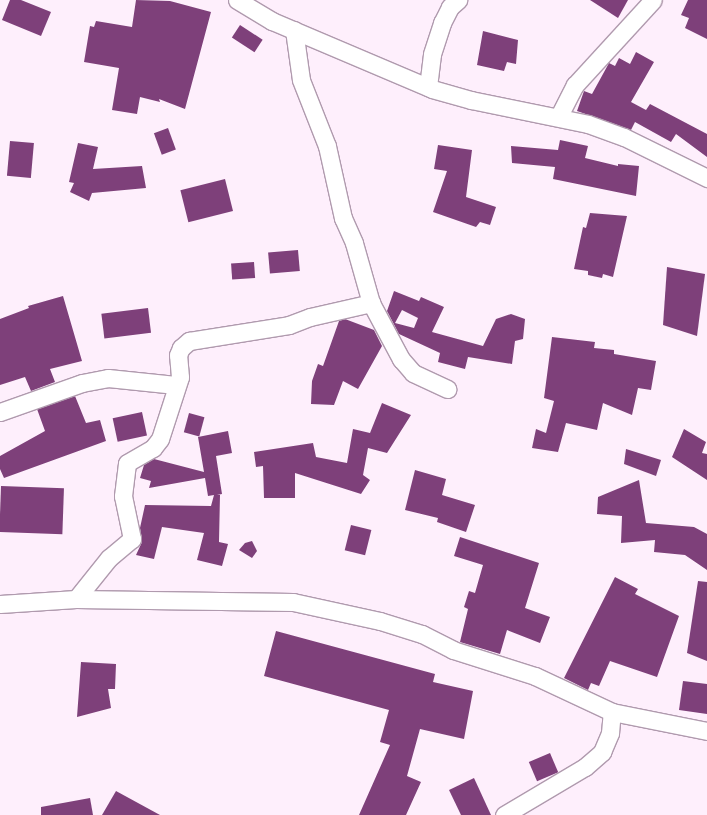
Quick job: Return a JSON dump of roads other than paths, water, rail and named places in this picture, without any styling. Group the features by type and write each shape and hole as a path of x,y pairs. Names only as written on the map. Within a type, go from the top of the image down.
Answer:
{"street":[{"path":"237,0 272,21 428,87 471,100 559,116 624,137 707,178"},
{"path":"428,87 432,54 442,23 450,7 458,0"},
{"path":"559,116 575,85 654,0"},
{"path":"294,30 301,80 326,146 343,218 354,243 371,303 401,359 413,373 447,389"},
{"path":"76,599 110,558 132,539 123,496 127,463 153,448 160,439 176,385 180,377 178,355 181,348 189,341 289,325 310,317 371,303"},
{"path":"0,412 82,383 108,378 176,385"},
{"path":"0,604 76,599 293,602 366,618 422,634 453,650 535,676 612,712 707,731"},
{"path":"504,815 585,767 602,752 610,733 612,712"}]}
